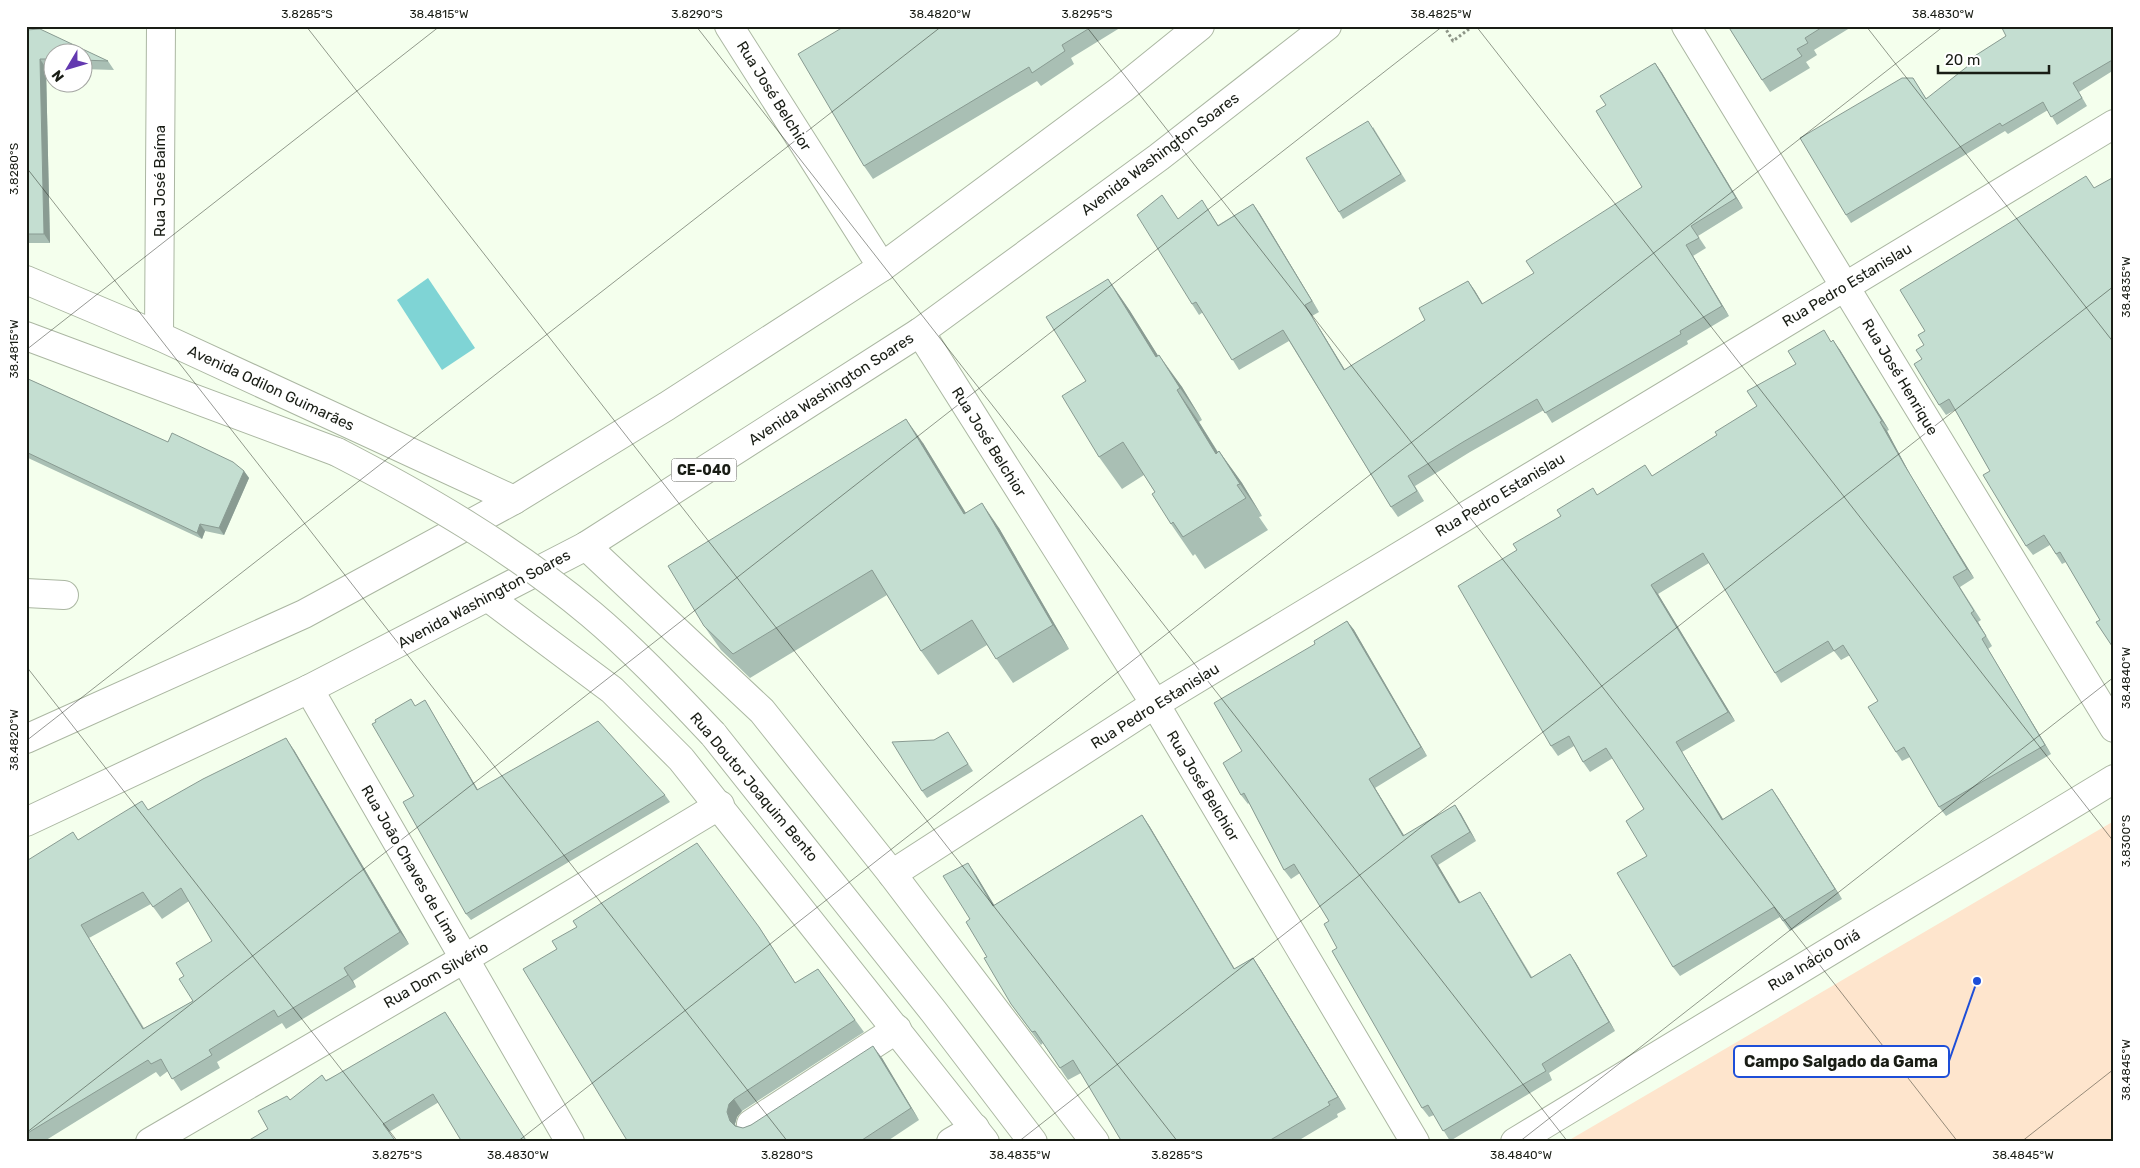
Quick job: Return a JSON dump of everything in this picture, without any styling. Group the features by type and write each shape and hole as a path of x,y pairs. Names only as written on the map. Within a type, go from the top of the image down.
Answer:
{"main road":[{"name":"Rua José Baíma","path":"159,336 161,26"},
{"name":"Rua José Belchior","path":"729,26 882,267"},
{"path":"26,739 304,614 514,500 667,406 882,267 1122,89 1200,26"},
{"name":"Avenida Washington Soares","path":"26,822 310,689 586,546 920,332 1159,157 1327,26"},
{"name":"Rua José Henrique","path":"1686,26 2114,728"},
{"name":"Rua Pedro Estanislau","path":"892,874 1155,704 2114,124"},
{"name":"Avenida Odilon Guimarães","path":"26,280 159,336 514,500"},
{"name":"Rua José Belchior","path":"920,332 1155,704 1415,1142"},
{"name":"Avenida Odilon Guimarães","path":"26,336 337,452"},
{"name":"Rua Doutor Joaquim Bento","path":"337,452 457,517 526,564 618,638 713,734 891,957 1033,1142"},
{"path":"586,546 762,711 892,874 1095,1142"},
{"path":"26,593 64,595"},
{"path":"488,598 612,690 681,759 720,805 980,1135 951,1142"},
{"name":"Rua João Chaves de Lima","path":"310,689 570,1142"},
{"name":"Rua Inácio Oriá","path":"1515,1142 2114,779"},
{"name":"Rua Dom Silvério","path":"150,1142 464,959 720,805"},
{"path":"751,1124 897,1029"}],"path":[{"path":"1444,26 1453,41 1473,26"}],"shaded area":[{"path":"2114,821 2114,1142 1566,1142"}],"water":[{"path":"428,278 475,348 442,370 397,300"}],"building":[{"path":"845,26 1093,26 1062,45 1065,51 1032,73 1029,67 864,166 798,54"},
{"path":"1728,26 1824,26 1805,38 1808,43 1797,49 1802,56 1762,80"},
{"path":"2001,26 2114,26 2114,59 2073,83 2082,98 2051,117 2043,102 2002,126 2000,123 1846,215 1800,138 1902,78 1913,78 1926,99 1973,62 1970,59 2006,36"},
{"path":"40,29 68,42 42,42 42,59 40,59 44,234 26,234 26,30"},
{"path":"92,53 108,61 92,60"},
{"path":"1655,63 1736,198 1691,226 1699,238 1686,245 1722,306 1680,331 1681,334 1545,413 1537,399 1463,442 1408,476 1417,491 1391,507 1283,330 1232,360 1196,302 1192,304 1137,215 1162,195 1178,219 1202,200 1218,226 1253,204 1312,301 1305,305 1344,370 1425,320 1419,308 1468,281 1482,304 1534,273 1526,261 1642,187 1596,111 1606,105 1600,96"},
{"path":"1368,121 1401,174 1339,212 1306,158"},
{"path":"2086,176 2094,188 2114,177 2114,649 2096,622 2100,620 2060,552 2056,554 2044,535 2026,546 1983,475 1990,471 1949,399 1939,405 1914,364 1922,359 1916,350 1924,345 1918,335 1925,331 1900,290"},
{"path":"1108,279 1156,357 1159,355 1180,388 1177,390 1216,454 1219,451 1240,484 1237,485 1246,498 1183,537 1173,522 1171,524 1152,494 1155,492 1123,442 1099,457 1062,396 1086,381 1046,317"},
{"path":"1824,330 1831,342 1833,340 1882,421 1880,422 1905,466 1967,569 1953,577 1974,611 1971,613 1986,636 1982,639 2045,745 1939,807 1904,747 1896,752 1868,707 1878,701 1843,645 1834,651 1828,641 1775,673 1703,553 1651,585 1728,712 1676,742 1722,820 1772,789 1835,889 1783,921 1774,907 1673,967 1617,873 1647,856 1626,821 1644,809 1606,748 1583,762 1569,736 1551,746 1458,586 1517,550 1513,544 1561,516 1557,510 1593,488 1597,495 1645,465 1652,476 1717,435 1715,432 1757,406 1747,391 1796,364 1788,351"},
{"path":"26,378 168,442 172,433 233,462 244,471 219,528 200,524 197,533 26,452"},
{"path":"906,419 964,514 982,503 1053,625 996,659 972,620 921,651 872,570 733,654 704,626 668,566"},
{"path":"1347,621 1421,747 1369,779 1403,836 1455,805 1470,832 1431,856 1459,903 1480,892 1531,978 1570,954 1609,1022 1542,1064 1546,1071 1443,1131 1428,1105 1422,1108 1332,951 1337,948 1324,924 1329,921 1294,864 1284,870 1244,793 1241,795 1223,763 1242,751 1214,703 1315,644 1314,641"},
{"path":"411,699 415,706 425,700 477,790 598,721 665,795 466,914 403,802 414,796 372,724 376,722 375,720"},
{"path":"948,732 968,764 922,791 892,742 934,740"},
{"path":"286,738 400,932 344,968 348,975 278,1017 274,1010 209,1050 212,1055 172,1079 161,1059 151,1064 148,1060 26,1134 26,857 28,860 73,832 78,840 142,801 148,810 203,779","holes":["181,888 212,941 176,963 184,976 179,979 193,1001 143,1029 81,925 143,892 153,907"]},
{"path":"1142,815 1234,969 1253,958 1338,1097 1328,1102 1330,1105 1267,1142 1122,1142 1073,1060 1060,1068 1035,1031 1032,1032 1011,1004 984,958 987,957 966,922 970,919 943,876 968,863 993,906"},
{"path":"697,843 759,927 795,983 818,969 855,1020 734,1099 729,1104 727,1112 730,1121 735,1126 743,1128 751,1125 873,1046 911,1108 859,1142 628,1142 523,969 557,949 552,941 577,927 573,921"},
{"path":"445,1012 527,1142 462,1142 433,1094 383,1124 394,1139 388,1142 246,1142 268,1129 258,1111 287,1096 290,1100 322,1075 326,1081"}],"place":[{"name":"Campo Salgado da Gama","path":"1977,981"}]}
